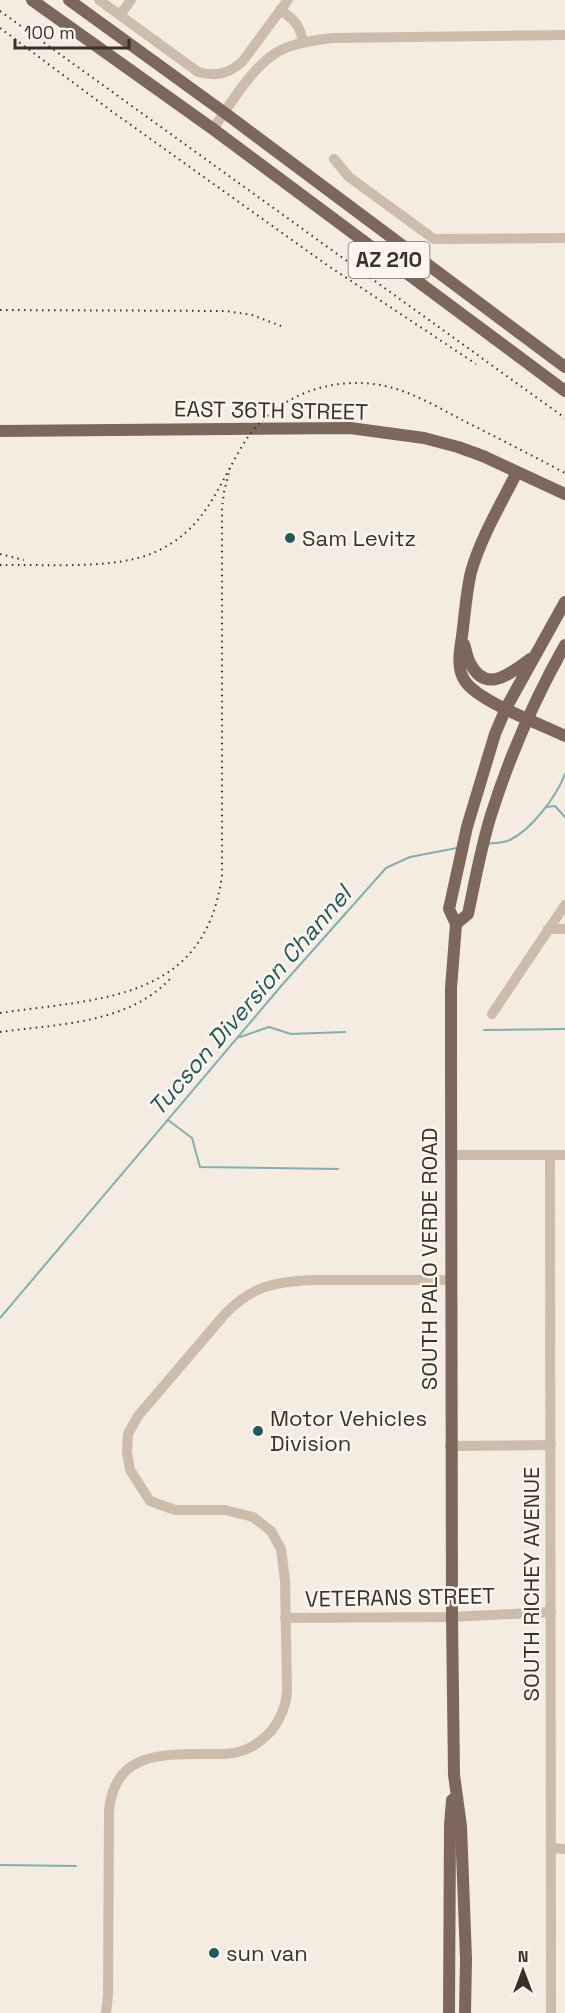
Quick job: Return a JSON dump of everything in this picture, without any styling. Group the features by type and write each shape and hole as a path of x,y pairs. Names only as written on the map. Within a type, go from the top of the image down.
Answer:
{"main road":[{"name":"AZ 210","path":"32,0 213,129 565,391"},
{"name":"AZ 210","path":"69,0 225,113 565,367"},
{"name":"EAST 36TH STREET","path":"0,431 350,428 424,438 458,447 565,494"},
{"path":"516,471 476,558 467,591 459,658 461,670 465,681 483,697 565,736"},
{"name":"SOUTH PALO VERDE ROAD","path":"450,2013 450,1825 454,1775 450,1446 450,1155 451,998 456,924 449,909 467,827 495,734 533,657 565,602"},
{"path":"462,637 469,661 477,673 489,680 501,679 533,657"},
{"name":"SOUTH PALO VERDE ROAD","path":"456,924 468,914 491,816 527,718 565,645"},
{"name":"SOUTH PALO VERDE ROAD","path":"454,1775 461,1826 466,1959 465,2013"}],"street":[{"path":"99,0 198,72 218,75 233,70 242,62 288,0"},
{"path":"120,15 131,0"},
{"path":"280,10 296,20 303,42"},
{"path":"213,129 256,70 272,55 303,42 332,38 565,35"},
{"path":"334,159 349,177 435,239 565,238"},
{"path":"492,1014 565,904"},
{"path":"548,928 565,929"},
{"path":"450,1155 565,1155"},
{"name":"SOUTH RICHEY AVENUE","path":"550,1155 551,2013"},
{"path":"106,2013 109,1811 115,1786 126,1770 147,1758 167,1754 238,1752 255,1745 279,1720 286,1700 285,1580 280,1549 271,1531 252,1517 225,1510 175,1510 150,1501 130,1470 127,1452 128,1434 138,1416 225,1314 240,1299 267,1286 289,1281 312,1280 450,1280"},
{"path":"450,1446 550,1445"},
{"name":"VETERANS STREET","path":"285,1618 452,1617 551,1612"},
{"path":"551,1848 565,1849"}],"waterway":[{"name":"Tucson Diversion Channel","path":"486,844 508,841 527,828 549,802 565,774"},
{"path":"546,807 555,806 565,817"},
{"name":"Tucson Diversion Channel","path":"0,1318 282,985 386,868 410,857 457,848"},
{"path":"240,1037 269,1027 291,1034 345,1032"},
{"path":"484,1030 565,1029"},
{"path":"168,1120 192,1138 200,1167 338,1169"},
{"path":"0,1865 76,1866"}],"railway":[{"path":"0,11 565,418"},
{"path":"0,28 110,110 327,265 476,364"},
{"path":"0,310 226,311 252,315 281,326"},
{"path":"0,565 78,565 118,562 153,553 170,544 185,534 206,509 253,430 284,403 323,387 364,383 406,392 565,473"},
{"path":"0,1013 74,1003 110,996 142,986 171,971 194,948 212,917 222,875 222,508 230,468"},
{"path":"0,554 24,560"},
{"path":"0,1032 68,1024 113,1013 134,1005 154,993 171,978"}],"place":[{"name":"Sam Levitz","path":"290,538"},
{"name":"Motor Vehicles Division","path":"258,1431"},
{"name":"sun van","path":"214,1953"}]}
